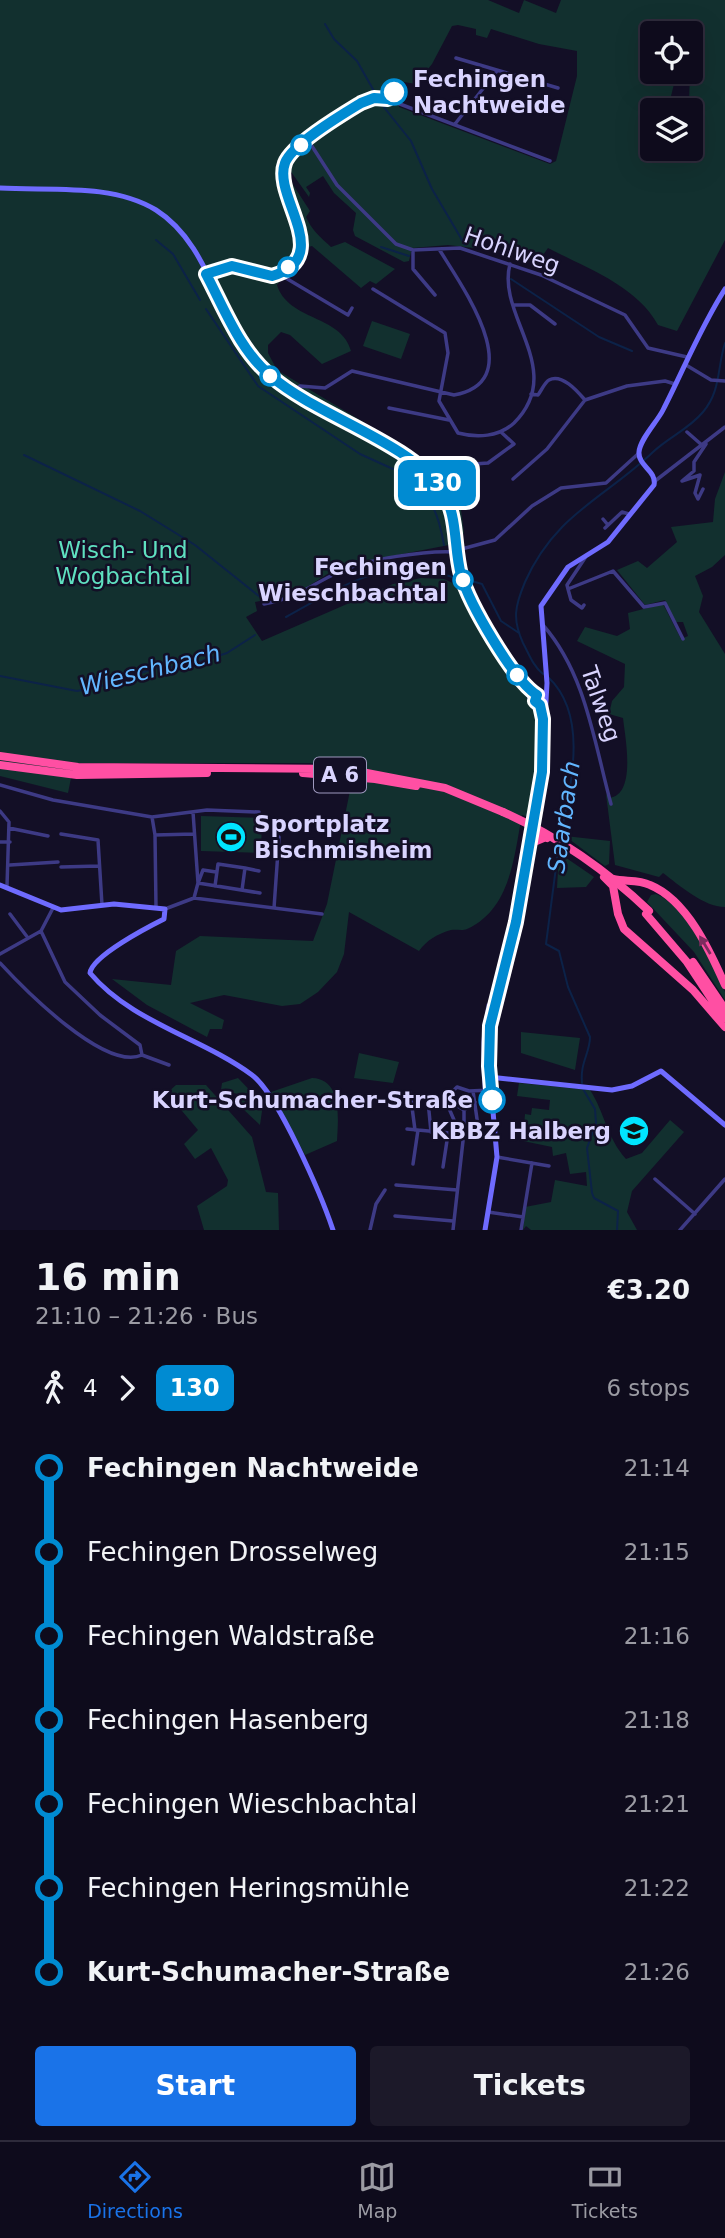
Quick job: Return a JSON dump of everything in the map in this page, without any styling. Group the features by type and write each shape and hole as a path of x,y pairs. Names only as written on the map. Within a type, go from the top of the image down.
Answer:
{"highway":[{"name":"A 6","path":"0,757 63,766 172,772"},
{"name":"A 6","path":"0,765 69,775 172,772 309,773 365,778 444,793 502,814 590,867 648,913 690,957 725,1009"},
{"path":"531,827 606,876 613,886 619,918 628,933 685,982 725,1027"},
{"path":"526,859 534,842 548,837"},
{"path":"606,876 654,886 679,908 705,945 725,985"},
{"path":"616,906 621,890 636,881"},
{"name":"A 6","path":"648,913 687,962 725,1019"}],"main road":[{"path":"0,188 102,193 135,200 157,211 180,231 245,348 265,372 292,392 408,458 429,475 449,503 466,587 500,652 526,689 544,727"},
{"path":"485,1230 497,1157 488,1090 490,1007 514,933 542,763 542,705 547,670 541,606 568,568 608,542 655,481 639,453 725,289"},
{"path":"519,678 538,696 542,705"},
{"path":"538,696 547,683"},
{"path":"526,689 538,696"},
{"path":"3,885 53,908 102,905 164,909 164,919 138,932 93,964 90,970 100,984 150,1017 245,1070 260,1083 277,1109 333,1230"},
{"path":"489,1077 612,1090 632,1086 661,1071 725,1125"}],"street":[{"path":"456,58 558,88"},
{"path":"455,124 497,71"},
{"path":"206,274 232,266 264,276 281,273 296,257 301,236 284,188 283,173 289,155 353,108 374,98 388,99 550,161"},
{"path":"309,140 344,192 362,206 396,244 413,250 413,269 435,295"},
{"path":"292,392 300,386 325,388 352,371 454,395 478,386 486,376 491,358 468,298 439,248"},
{"name":"Hohlweg","path":"413,250 460,248 552,279 625,315 648,348 687,357"},
{"path":"373,289 445,333 448,353 439,401 461,435 501,432 516,420 531,394 533,364 507,279 510,264"},
{"path":"281,273 348,315 352,308"},
{"path":"514,305 530,305 555,324"},
{"path":"684,364 720,381"},
{"path":"531,394 538,394 553,379 571,385 585,400"},
{"path":"513,479 547,449 585,400 627,386 665,381 675,384"},
{"path":"389,408 449,420"},
{"path":"655,481 725,427"},
{"path":"474,464 488,463 516,446 501,432"},
{"path":"687,432 705,445"},
{"path":"703,489 698,499 695,493 700,475 682,481 694,471 694,462 705,445"},
{"path":"264,604 297,597 346,569 425,552 458,551 495,540 532,506 561,488 606,483 639,453"},
{"path":"603,519 607,527 622,512 629,514"},
{"path":"584,605 582,608 571,600 567,584 586,556"},
{"path":"568,590 613,571 643,607 665,603 682,639"},
{"name":"Talweg","path":"542,623 574,674 597,737 611,804"},
{"path":"0,785 152,817 193,812 259,811"},
{"path":"0,811 7,817 10,842 9,865 3,885"},
{"path":"193,812 198,883"},
{"path":"152,817 155,835 156,907"},
{"path":"9,828 48,836"},
{"path":"61,834 98,840 102,905"},
{"path":"155,835 194,834"},
{"path":"274,909 279,837"},
{"path":"0,842 10,842"},
{"path":"215,886 218,864 259,871"},
{"path":"9,865 99,866"},
{"path":"242,891 246,869"},
{"path":"194,898 203,870 216,872"},
{"path":"198,883 260,893"},
{"path":"164,909 194,898 322,914"},
{"path":"0,954 41,931 53,908"},
{"path":"10,914 28,938"},
{"path":"41,931 65,982 100,1015 140,1045 142,1055"},
{"path":"0,963 31,998 78,1034 110,1051 133,1057 142,1055 169,1065"},
{"path":"453,1230 463,1151 461,1134 448,1106 447,1097 455,1087 473,1091 488,1090 483,1042 490,1007"},
{"path":"473,1091 478,1126"},
{"path":"410,1092 416,1130 413,1164"},
{"path":"428,1101 431,1132"},
{"path":"464,1110 475,1102"},
{"path":"454,1104 464,1110"},
{"path":"464,1110 464,1124"},
{"path":"407,1129 461,1134"},
{"path":"443,1167 448,1134"},
{"path":"497,1157 549,1166"},
{"path":"521,1230 533,1163"},
{"path":"655,1179 695,1214"},
{"path":"680,1230 725,1179"},
{"path":"396,1185 457,1190"},
{"path":"370,1230 376,1204 385,1191"},
{"path":"488,1212 523,1217"},
{"path":"394,1216 453,1221"}],"green space":[{"name":"Wisch- Und Wogbachtal","path":"0,0 488,0 519,13 524,0 556,13 561,0 725,0 725,240 677,331 658,325 649,311 624,288 548,248 543,255 474,233 474,248 448,245 412,248 409,261 404,262 355,236 353,230 356,213 334,193 323,176 306,187 310,193 309,197 289,169 290,180 310,211 306,217 308,221 331,247 345,242 395,269 376,284 370,281 361,288 312,246 305,248 277,285 283,297 292,305 327,324 346,339 351,351 322,364 290,335 281,332 268,345 268,353 277,370 365,423 459,494 464,533 449,545 340,566 296,594 255,602 257,611 246,617 262,641 393,584 421,578 444,579 463,588 495,649 539,716 539,770 529,817 522,815 513,864 502,895 493,909 467,929 441,933 419,951 349,912 344,954 337,972 318,992 300,1004 282,1006 224,995 190,1003 224,1020 222,1029 210,1029 207,1037 147,1005 112,979 171,985 176,951 200,936 313,941 327,904 355,766 309,763 74,763 68,793 0,776","holes":["640,21 703,21 703,84 690,84 689,98 703,98 703,161 640,161 640,98 675,97 671,96 674,84 640,84","452,26 476,29 476,35 487,38 491,29 539,44 577,51 577,76 556,161 550,164 399,107 404,82 416,84 432,64"]},
{"path":"372,321 410,334 401,359 363,346"},
{"path":"725,472 725,555 712,567 695,576 703,596 699,612 725,654 725,907 700,899 663,873 659,877 615,865 606,794 609,798 618,794 623,787 627,751 623,718 609,714 612,701 624,687 625,664 577,641 585,627 617,636 630,629 628,613 663,604 681,639 688,636 683,622 674,622 665,600 645,605 617,570 638,561 647,568 677,542 671,527 713,522 715,499"},
{"name":"Sportplatz Bischmisheim","path":"201,816 262,818 261,853 201,851"},
{"path":"565,836 610,841 609,864 605,866"},
{"path":"559,853 594,877 586,887 557,888"},
{"path":"656,894 667,900 688,923 713,966 725,992 725,1000 694,952 647,902 651,895"},
{"path":"521,1032 580,1038 575,1070 521,1053"},
{"path":"359,1053 399,1062 393,1083 354,1078"},
{"path":"238,1078 263,1104 260,1125 242,1108 238,1094 221,1090 222,1083"},
{"path":"312,1078 322,1080 334,1093 338,1112 337,1141 305,1155 271,1092"},
{"path":"519,1083 590,1090 614,1142 626,1159 642,1153 670,1120 684,1132 632,1191 627,1212 637,1230 531,1230 526,1226 523,1230 525,1207 551,1202 555,1180 587,1186 586,1172 570,1174 566,1153 553,1156 552,1147 523,1141 525,1114 531,1115 532,1108 549,1110 550,1100 517,1096"},
{"path":"176,1085 206,1085 252,1137 266,1192 278,1193 279,1230 204,1230 197,1206 227,1186 228,1180 211,1148 195,1159 184,1144 198,1130 167,1093"}],"waterway":[{"path":"325,24 334,39 357,61 374,91"},
{"path":"379,101 411,141 432,189 465,245"},
{"path":"156,240 173,254 200,300"},
{"path":"381,247 409,256"},
{"path":"511,279 599,337 632,351"},
{"path":"206,309 258,386 360,454 393,469"},
{"name":"Saarbach","path":"543,674 534,664 523,643 516,619 517,606 525,582 537,559 566,523 703,412 716,388 725,343"},
{"path":"24,455 140,511 195,545 260,597"},
{"path":"396,470 430,502 444,545"},
{"name":"Wieschbach","path":"286,617 328,593 389,571 410,569 458,579"},
{"name":"Wieschbach","path":"465,579 482,584 501,621 519,633"},
{"name":"Wieschbach","path":"0,676 77,691 110,684 158,667 183,667 227,653 255,635"},
{"name":"Saarbach","path":"548,677 561,693 573,732 572,776 560,838"},
{"name":"Saarbach","path":"559,844 546,944 559,951 568,987 590,1037 582,1069 582,1083"},
{"name":"Saarbach","path":"583,1089 595,1109 596,1123 587,1148 592,1193 594,1198 618,1211 617,1230"}],"bus line":[{"name":"130","path":"394,92 388,99 374,98 361,103 289,155 284,166 284,188 301,228 301,236 296,257 287,268 272,276 259,275 238,266 219,268 206,274 245,348 265,372 292,392 408,458 436,482 451,509 461,575 466,587 500,652 529,690 537,695 535,701 542,711 544,730 542,772 514,933 490,1026 492,1100"}],"place":[{"name":"Fechingen Nachtweide","path":"394,92"},
{"name":"Fechingen Wieschbachtal","path":"463,580"},
{"name":"Sportplatz Bischmisheim","path":"231,837"},
{"name":"Kurt-Schumacher-Straße","path":"492,1100"},
{"name":"KBBZ Halberg","path":"634,1131"}]}
